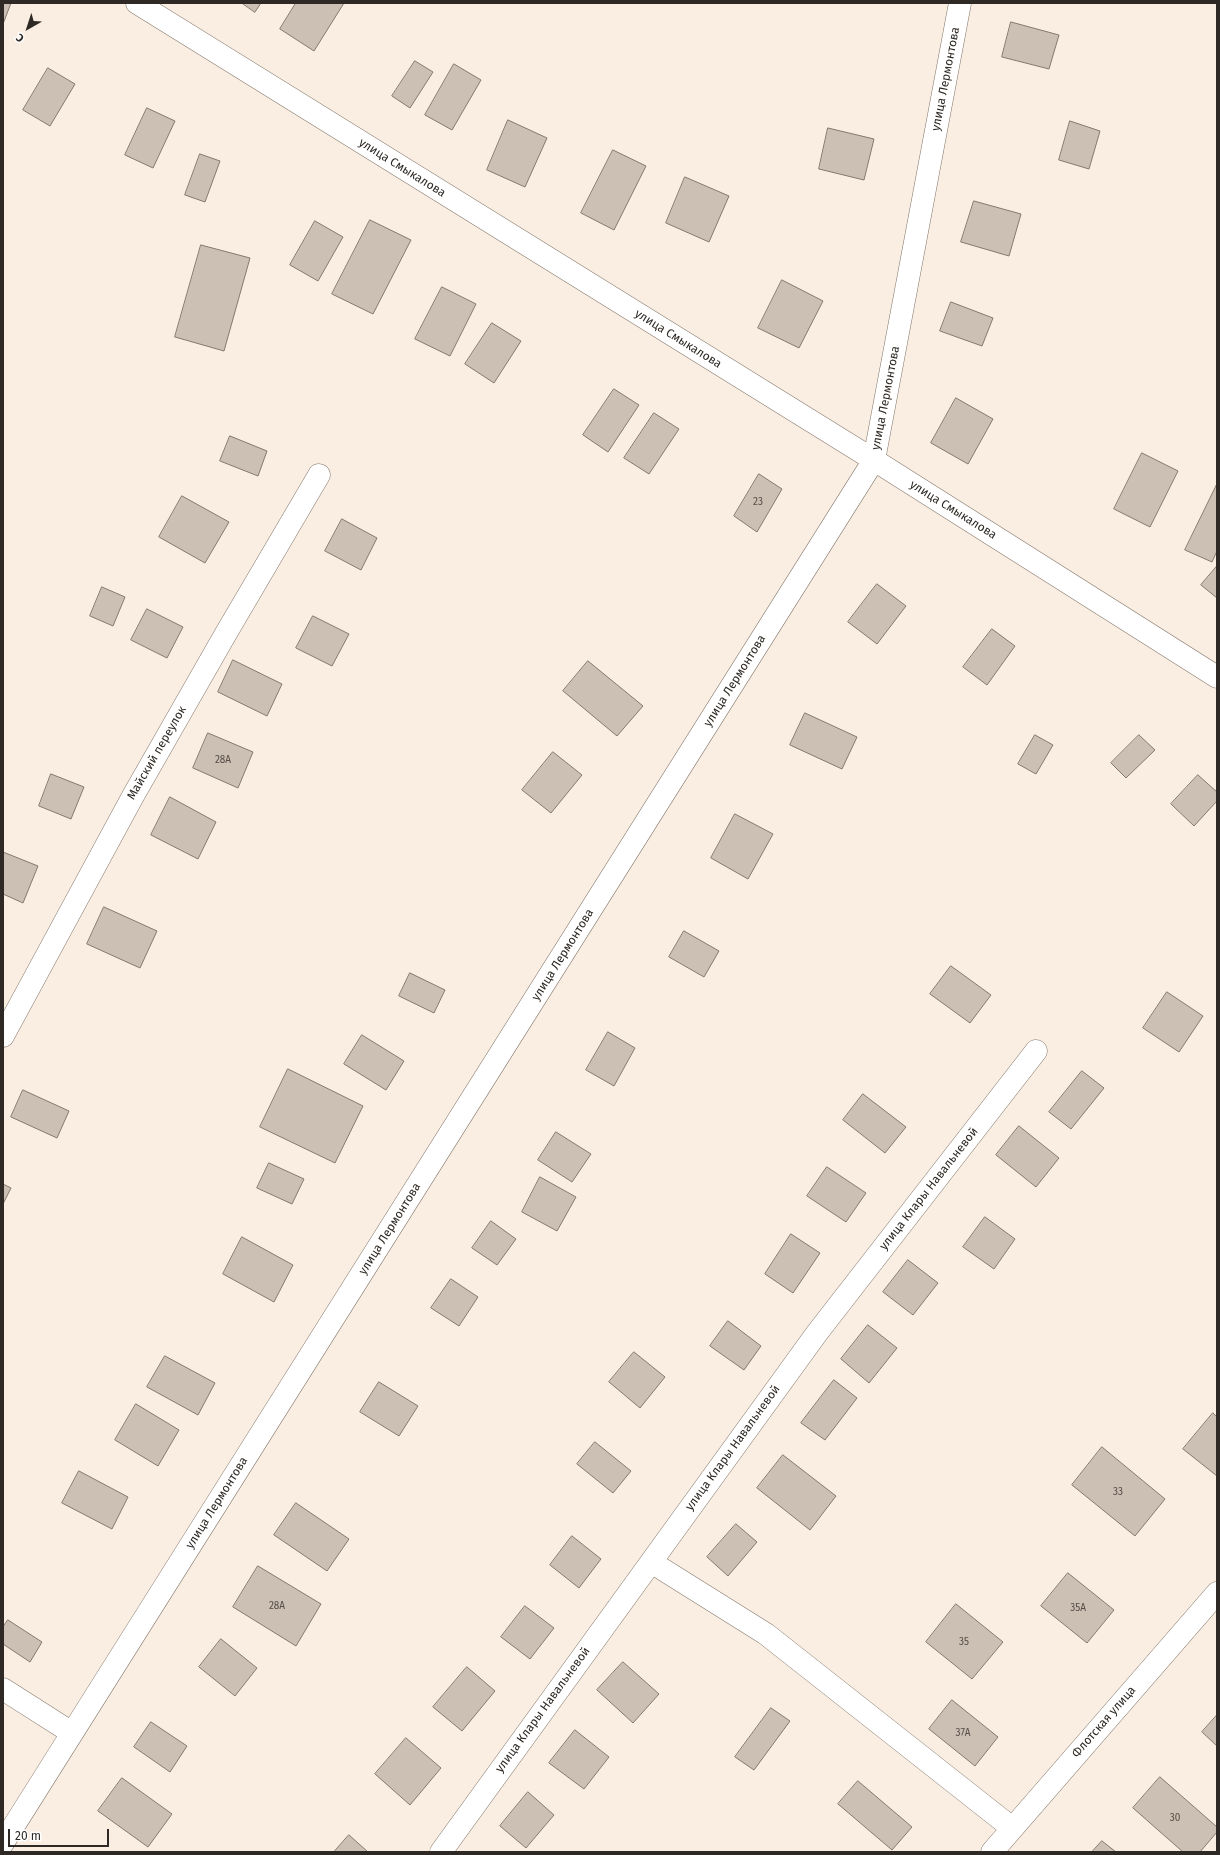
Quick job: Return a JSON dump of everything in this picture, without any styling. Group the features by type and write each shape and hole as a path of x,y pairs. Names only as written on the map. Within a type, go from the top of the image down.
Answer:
{"street":[{"name":"улица Смыкалова","path":"137,3 874,460 1217,677"},
{"name":"улица Лермонтова","path":"3,1843 874,460 960,3"},
{"name":"Майский переулок","path":"3,1036 133,796 224,635 319,475"},
{"name":"улица Клары Навальневой","path":"441,1852 816,1333 1036,1052"},
{"path":"651,1562 766,1634 1012,1828"},
{"name":"Флотская улица","path":"992,1852 1217,1593"},
{"path":"3,1689 72,1733"}],"building":[{"path":"3,3 11,3 3,24"},
{"path":"242,3 261,3 255,12"},
{"path":"296,3 344,3 314,51 280,29"},
{"path":"1011,22 1059,35 1049,69 1002,57"},
{"path":"415,61 433,72 410,108 392,96"},
{"path":"454,64 481,80 452,130 425,115"},
{"path":"48,68 75,84 50,126 23,110"},
{"path":"147,108 175,121 153,168 125,155"},
{"path":"508,120 547,138 525,187 487,170"},
{"path":"1070,121 1100,131 1089,169 1059,160"},
{"path":"828,128 874,139 864,180 819,169"},
{"path":"613,150 646,166 614,230 581,213"},
{"path":"200,154 220,161 205,202 185,195"},
{"path":"685,177 729,196 709,242 666,223"},
{"path":"974,201 1021,214 1009,256 961,242"},
{"path":"370,220 411,240 373,314 332,294"},
{"path":"315,221 343,237 318,281 290,265"},
{"path":"201,245 250,258 224,351 175,337"},
{"path":"782,280 823,301 799,348 758,328"},
{"path":"442,287 476,304 450,356 415,339"},
{"path":"951,302 993,318 982,346 940,331"},
{"path":"492,323 521,341 494,383 465,364"},
{"path":"614,389 639,405 608,452 583,435"},
{"path":"956,398 993,419 968,464 931,443"},
{"path":"654,413 679,429 649,474 624,458"},
{"path":"230,436 267,451 258,476 220,461"},
{"path":"1142,453 1178,471 1150,527 1114,509"},
{"path":"759,474 782,489 757,532 734,516"},
{"path":"1217,484 1217,551 1212,562 1185,550"},
{"path":"182,496 229,522 205,563 159,537"},
{"path":"342,519 377,538 361,570 325,551"},
{"path":"1217,566 1217,598 1201,585"},
{"path":"877,584 906,606 877,644 848,622"},
{"path":"102,587 125,597 113,626 90,616"},
{"path":"147,609 183,627 167,658 131,640"},
{"path":"313,616 349,634 332,666 296,648"},
{"path":"992,629 1015,646 987,685 963,667"},
{"path":"233,660 282,684 267,716 218,692"},
{"path":"588,661 643,706 617,736 563,691"},
{"path":"805,713 857,737 842,769 790,745"},
{"path":"208,733 253,752 238,788 193,768"},
{"path":"1035,735 1053,745 1036,774 1018,764"},
{"path":"1139,735 1155,750 1126,778 1111,763"},
{"path":"553,752 582,775 551,813 522,790"},
{"path":"51,774 84,787 71,819 39,806"},
{"path":"1198,775 1217,792 1217,801 1194,826 1171,804"},
{"path":"170,797 216,822 198,859 151,835"},
{"path":"735,814 773,834 748,879 711,858"},
{"path":"3,852 38,866 23,903 3,894"},
{"path":"104,907 157,931 140,968 87,944"},
{"path":"684,931 719,951 704,977 669,957"},
{"path":"951,966 991,995 970,1023 930,994"},
{"path":"410,973 445,990 434,1013 399,996"},
{"path":"1167,992 1203,1016 1179,1052 1143,1028"},
{"path":"608,1032 635,1048 614,1086 586,1070"},
{"path":"362,1035 404,1061 386,1090 344,1064"},
{"path":"288,1069 363,1106 335,1163 260,1127"},
{"path":"1082,1071 1104,1088 1071,1129 1049,1112"},
{"path":"23,1090 69,1111 57,1138 11,1117"},
{"path":"863,1094 906,1127 885,1153 843,1120"},
{"path":"1019,1126 1059,1158 1036,1187 996,1155"},
{"path":"556,1132 591,1154 572,1182 538,1160"},
{"path":"269,1163 304,1179 292,1204 257,1188"},
{"path":"827,1167 866,1193 846,1222 807,1196"},
{"path":"540,1177 576,1197 557,1231 522,1212"},
{"path":"3,1184 11,1188 3,1204"},
{"path":"985,1217 1015,1239 994,1269 963,1247"},
{"path":"491,1221 516,1239 497,1265 472,1248"},
{"path":"791,1234 820,1253 793,1293 765,1274"},
{"path":"242,1237 293,1265 274,1302 223,1274"},
{"path":"908,1260 938,1283 913,1315 883,1292"},
{"path":"451,1279 478,1297 459,1326 431,1308"},
{"path":"728,1321 761,1346 744,1370 710,1346"},
{"path":"868,1325 897,1348 869,1383 841,1359"},
{"path":"634,1352 665,1377 640,1408 609,1382"},
{"path":"165,1356 215,1383 198,1415 147,1387"},
{"path":"834,1380 857,1398 825,1440 801,1423"},
{"path":"379,1382 418,1406 399,1436 360,1412"},
{"path":"136,1404 179,1430 158,1466 115,1440"},
{"path":"1213,1413 1217,1417 1217,1476 1183,1449"},
{"path":"595,1442 631,1471 613,1493 577,1464"},
{"path":"1102,1447 1165,1499 1135,1536 1072,1485"},
{"path":"783,1455 836,1496 810,1530 757,1488"},
{"path":"79,1471 128,1497 112,1529 62,1503"},
{"path":"296,1503 349,1539 327,1571 274,1535"},
{"path":"736,1524 757,1542 728,1576 707,1557"},
{"path":"572,1536 601,1559 579,1588 550,1565"},
{"path":"258,1566 321,1604 296,1646 233,1607"},
{"path":"1068,1573 1114,1610 1087,1643 1041,1606"},
{"path":"956,1604 1003,1642 972,1679 926,1642"},
{"path":"525,1606 554,1628 530,1659 501,1637"},
{"path":"8,1620 42,1642 30,1662 3,1644 3,1627"},
{"path":"221,1639 257,1668 235,1696 199,1667"},
{"path":"623,1662 659,1694 633,1723 597,1690"},
{"path":"467,1667 495,1691 462,1731 433,1707"},
{"path":"952,1700 998,1737 975,1766 929,1729"},
{"path":"771,1708 790,1721 754,1770 735,1757"},
{"path":"1217,1715 1217,1746 1202,1732"},
{"path":"151,1722 187,1746 170,1772 134,1747"},
{"path":"575,1730 609,1757 584,1789 549,1763"},
{"path":"406,1738 441,1768 410,1805 375,1774"},
{"path":"1160,1777 1217,1827 1217,1832 1200,1852 1183,1852 1133,1808"},
{"path":"122,1778 172,1814 148,1847 98,1811"},
{"path":"858,1781 912,1827 892,1850 838,1804"},
{"path":"528,1792 554,1815 526,1848 500,1826"},
{"path":"349,1835 368,1852 334,1852"},
{"path":"1102,1841 1116,1852 1092,1852"}]}
